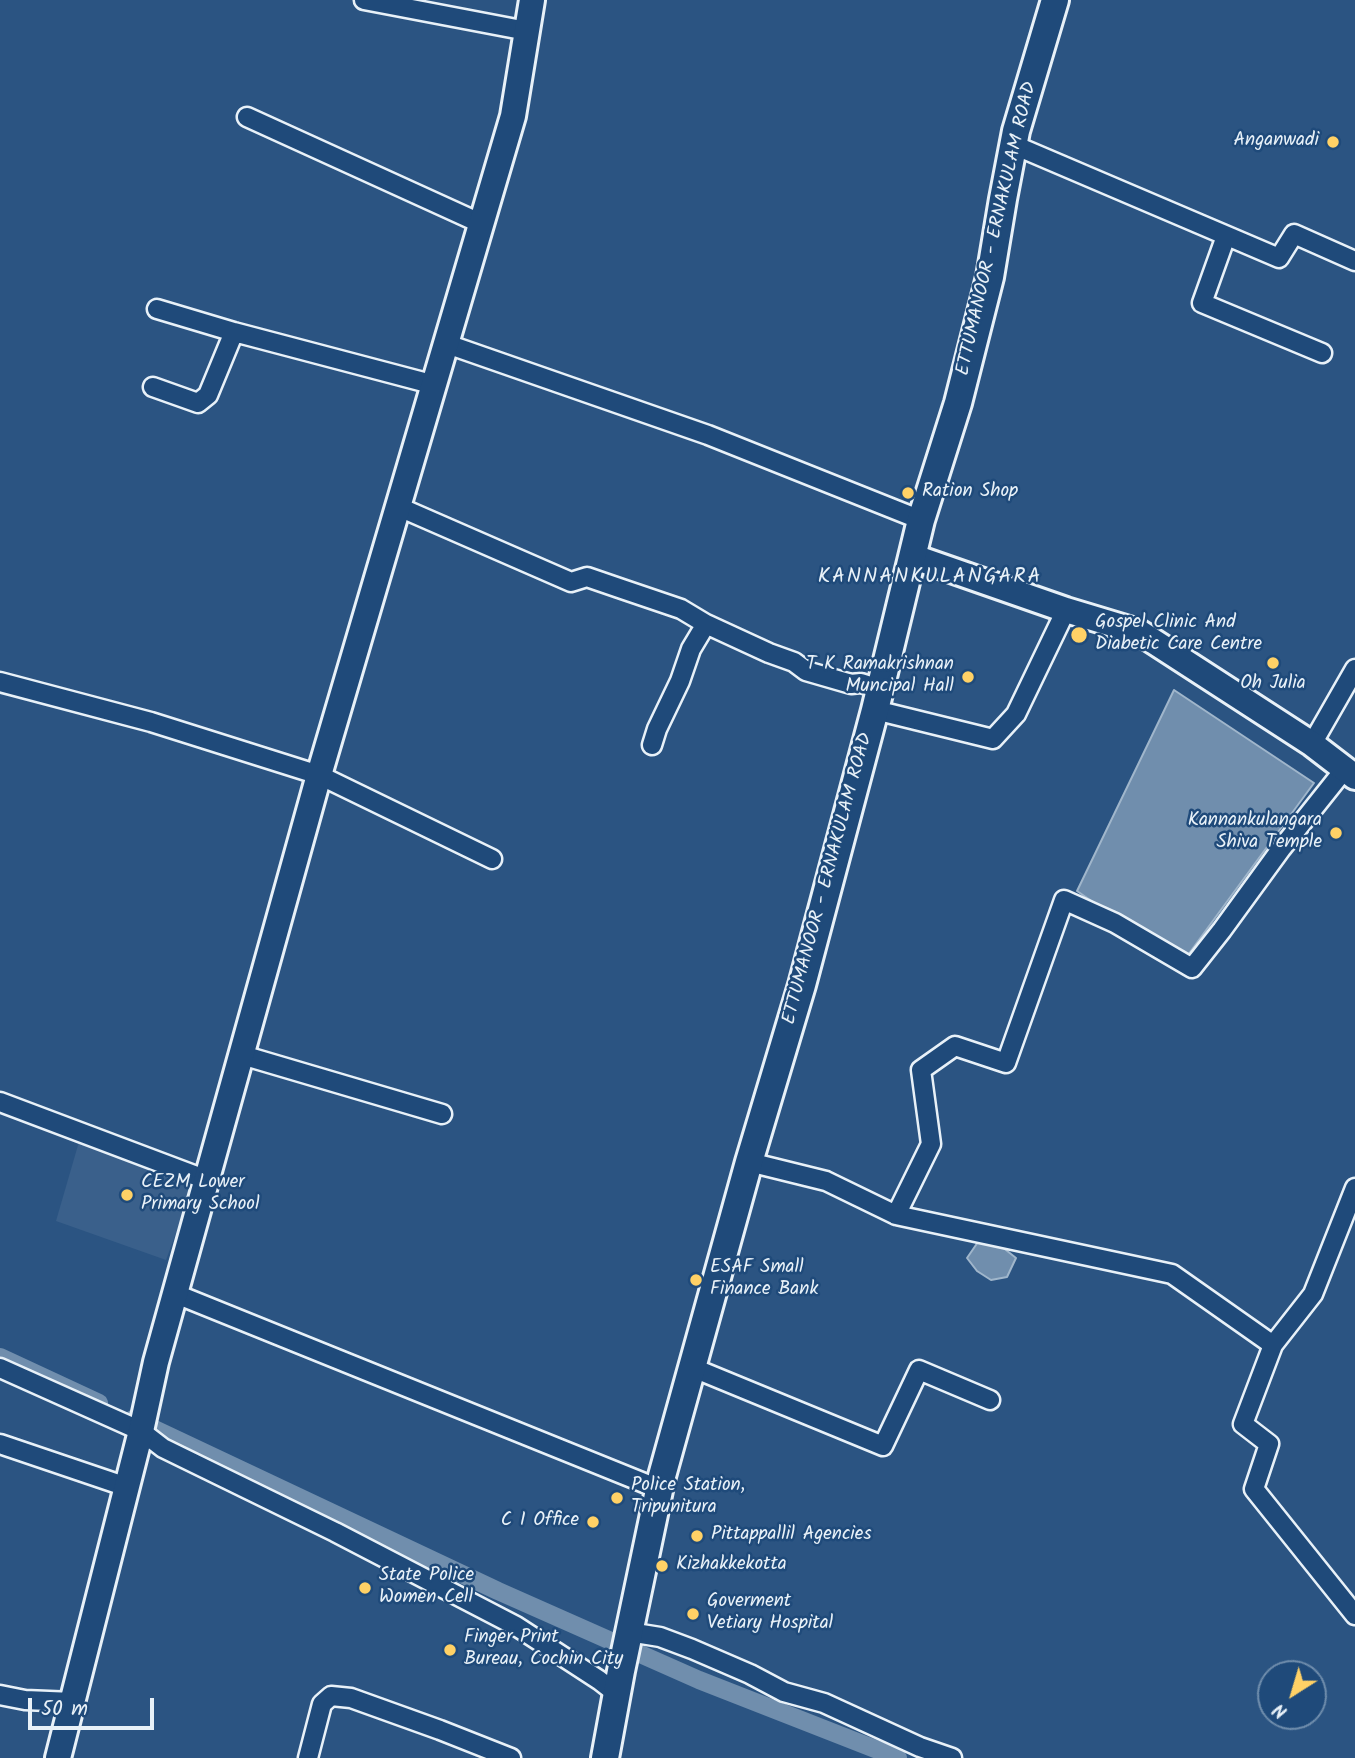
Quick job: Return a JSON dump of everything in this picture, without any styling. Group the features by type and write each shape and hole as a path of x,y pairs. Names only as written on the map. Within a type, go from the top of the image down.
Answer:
{"main road":[{"path":"58,1758 127,1488 156,1362 319,775 513,116 532,0"},
{"name":"ETTUMANOOR - ERNAKULAM ROAD","path":"605,1758 659,1489 749,1162 802,985 878,699 921,520 958,404 990,277 1014,145 1055,0"},
{"path":"914,557 1066,610 1139,632 1312,744 1350,774"}],"street":[{"path":"364,0 527,31"},
{"path":"247,117 482,224"},
{"path":"1014,145 1279,258 1294,234 1355,261"},
{"path":"1226,236 1202,303 1322,353"},
{"path":"157,309 234,332 435,384"},
{"path":"153,387 198,403 208,395 234,332"},
{"path":"447,344 708,435 921,520"},
{"path":"399,507 571,582 587,577 681,609 706,624 794,662 806,671 851,684 860,682 878,699 993,739 1016,714 1066,610"},
{"path":"652,745 691,649 706,624"},
{"path":"1312,744 1355,669"},
{"path":"0,682 151,722 319,775 492,859"},
{"path":"896,1215 931,1144 921,1070 955,1046 1006,1063 1063,900 1115,923 1192,968 1281,849 1350,774"},
{"path":"242,1055 442,1114"},
{"path":"0,1102 207,1180"},
{"path":"749,1162 826,1181 896,1215 1172,1274 1273,1345"},
{"path":"1355,1188 1313,1294 1273,1345 1243,1424 1269,1444 1254,1489 1355,1615"},
{"path":"176,1294 659,1489"},
{"path":"691,1367 883,1446 919,1370 990,1400"},
{"path":"0,1368 141,1431 163,1448 335,1532 516,1626 599,1680 619,1682"},
{"path":"0,1444 127,1488"},
{"path":"629,1632 660,1637 692,1649 784,1692 824,1703 920,1747 952,1758"},
{"path":"0,1695 26,1700 72,1702"},
{"path":"308,1758 322,1704 331,1696 351,1698 511,1758"}],"shaded area":[{"path":"1174,690 1314,783 1182,963 1077,891"},
{"name":"CEZM Lower Primary School","path":"83,1128 199,1170 166,1260 56,1221"},
{"path":"978,1242 996,1242 1016,1258 1007,1277 991,1280 977,1271 967,1258"}],"waterway":[{"path":"0,1357 99,1403"},
{"path":"133,1419 498,1591 699,1680 898,1758"}],"place":[{"name":"Anganwadi","path":"1333,142"},
{"name":"Ration Shop","path":"908,493"},
{"name":"Gospel Clinic And Diabetic Care Centre","path":"1079,635"},
{"name":"Oh Julia","path":"1273,663"},
{"name":"T K Ramakrishnan Muncipal Hall","path":"968,677"},
{"name":"Kannankulangara Shiva Temple","path":"1336,833"},
{"name":"CEZM Lower Primary School","path":"127,1195"},
{"name":"ESAF Small Finance Bank","path":"696,1280"},
{"name":"Police Station, Tripunitura","path":"617,1498"},
{"name":"C I Office","path":"593,1522"},
{"name":"Pittappallil Agencies","path":"697,1536"},
{"name":"Kizhakkekotta","path":"662,1566"},
{"name":"State Police Women Cell","path":"365,1588"},
{"name":"Goverment Vetiary Hospital","path":"693,1614"},
{"name":"Finger Print Bureau, Cochin City","path":"450,1650"}],"district":[{"name":"KANNANKULANGARA","path":"930,578"}]}
